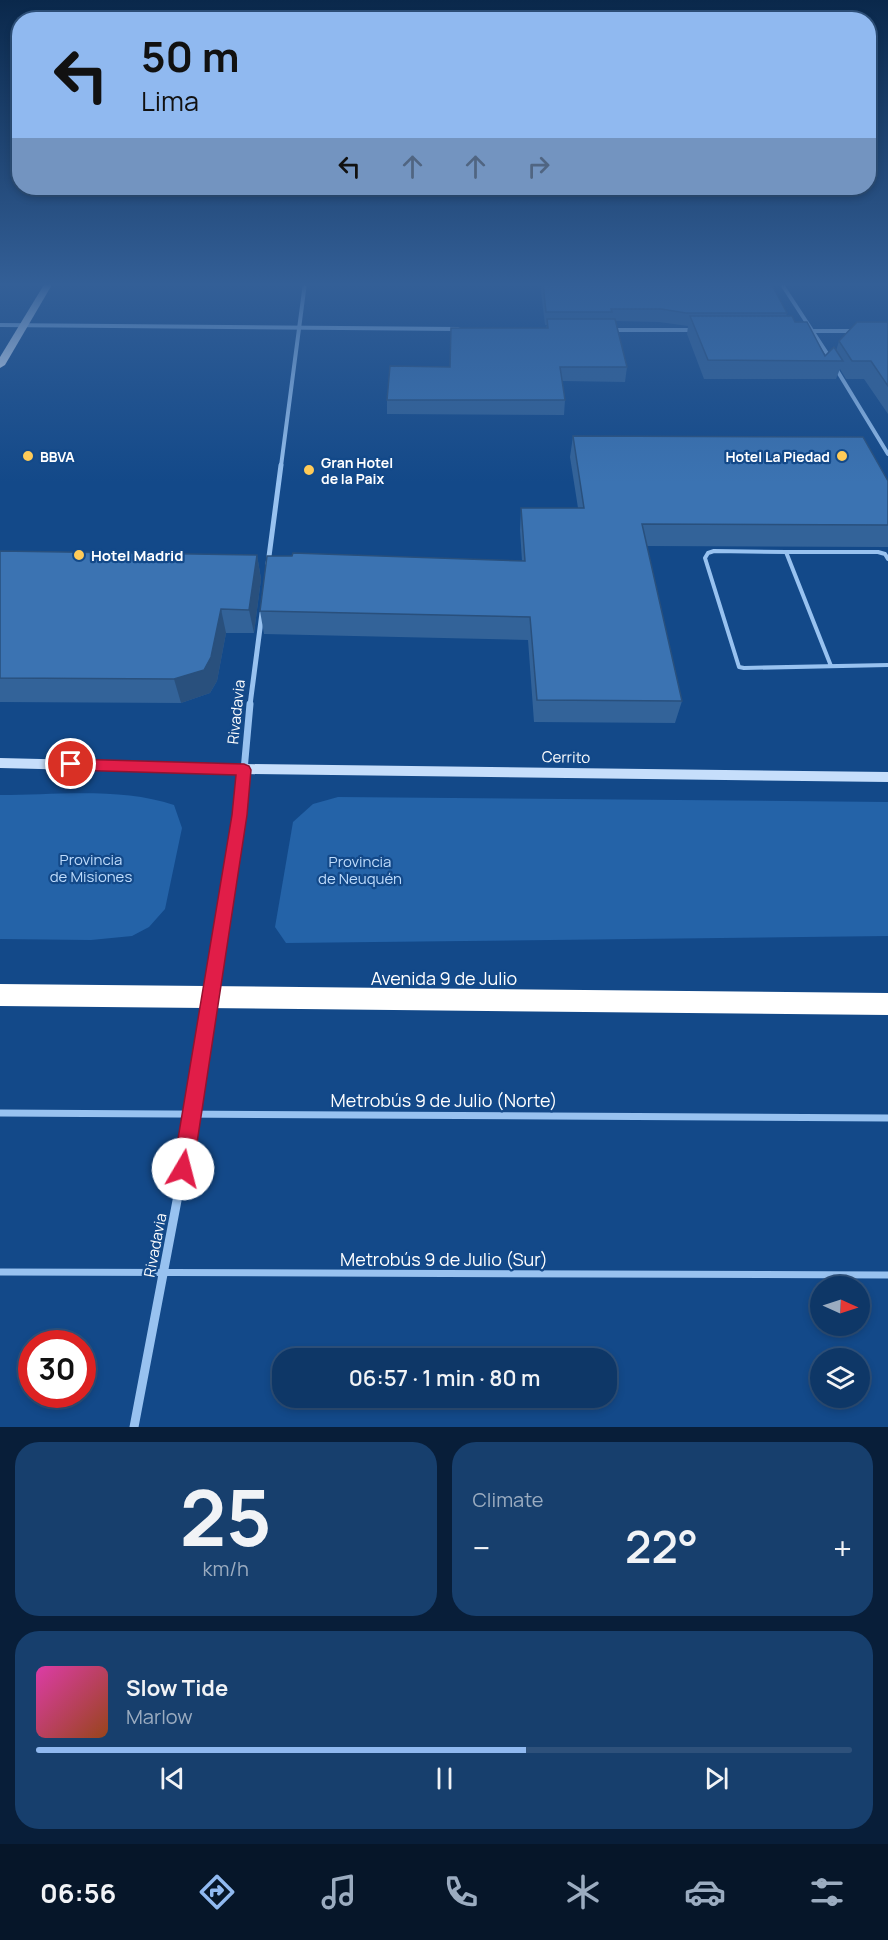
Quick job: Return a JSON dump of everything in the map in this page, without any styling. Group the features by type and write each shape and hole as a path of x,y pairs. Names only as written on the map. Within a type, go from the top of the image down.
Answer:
{"highway":[{"name":"Avenida 9 de Julio","path":"0,995 888,1004"}],"main road":[{"path":"0,365 9,350"}],"street":[{"path":"267,574 297,350"},
{"path":"824,350 888,454"},
{"name":"Rivadavia","path":"134,1427 191,1115 240,815 262,609"},
{"name":"Cerrito","path":"0,763 244,770 888,777"}],"lane":[{"path":"888,559 885,554 878,552 714,551 708,553 705,558 736,663 744,668 888,665"},
{"path":"786,552 831,666"},
{"name":"Metrobús 9 de Julio (Norte)","path":"0,1113 728,1114 888,1118"},
{"name":"Metrobús 9 de Julio (Sur)","path":"0,1272 888,1275"}],"green space":[{"name":"Provincia de Misiones","path":"110,794 154,799 174,805 182,828 165,909 149,927 132,936 91,940 0,939 0,795"},
{"name":"Provincia de Neuquén","path":"338,797 888,802 888,936 286,943 275,927 293,822 313,804"}],"building":[{"path":"450,350 623,350 627,367 560,367 565,400 387,400 390,366 450,367"},
{"path":"704,350 822,350 825,356 831,350 836,350 843,361 708,360"},
{"path":"845,350 888,350 888,386 871,361 852,361"},
{"path":"573,436 863,437 888,481 888,525 642,524 682,701 537,700 530,617 260,611 267,556 292,556 293,553 525,561 521,508 584,508"},
{"path":"0,551 257,555 249,610 221,609 211,657 204,670 174,679 0,678"}],"place":[{"name":"BBVA","path":"28,456"},
{"name":"Hotel La Piedad","path":"842,456"},
{"name":"Gran Hotel de la Paix","path":"309,470"},
{"name":"Hotel Madrid","path":"79,555"}],"route":[{"path":"71,764 244,770 240,815 183,1169"}]}
